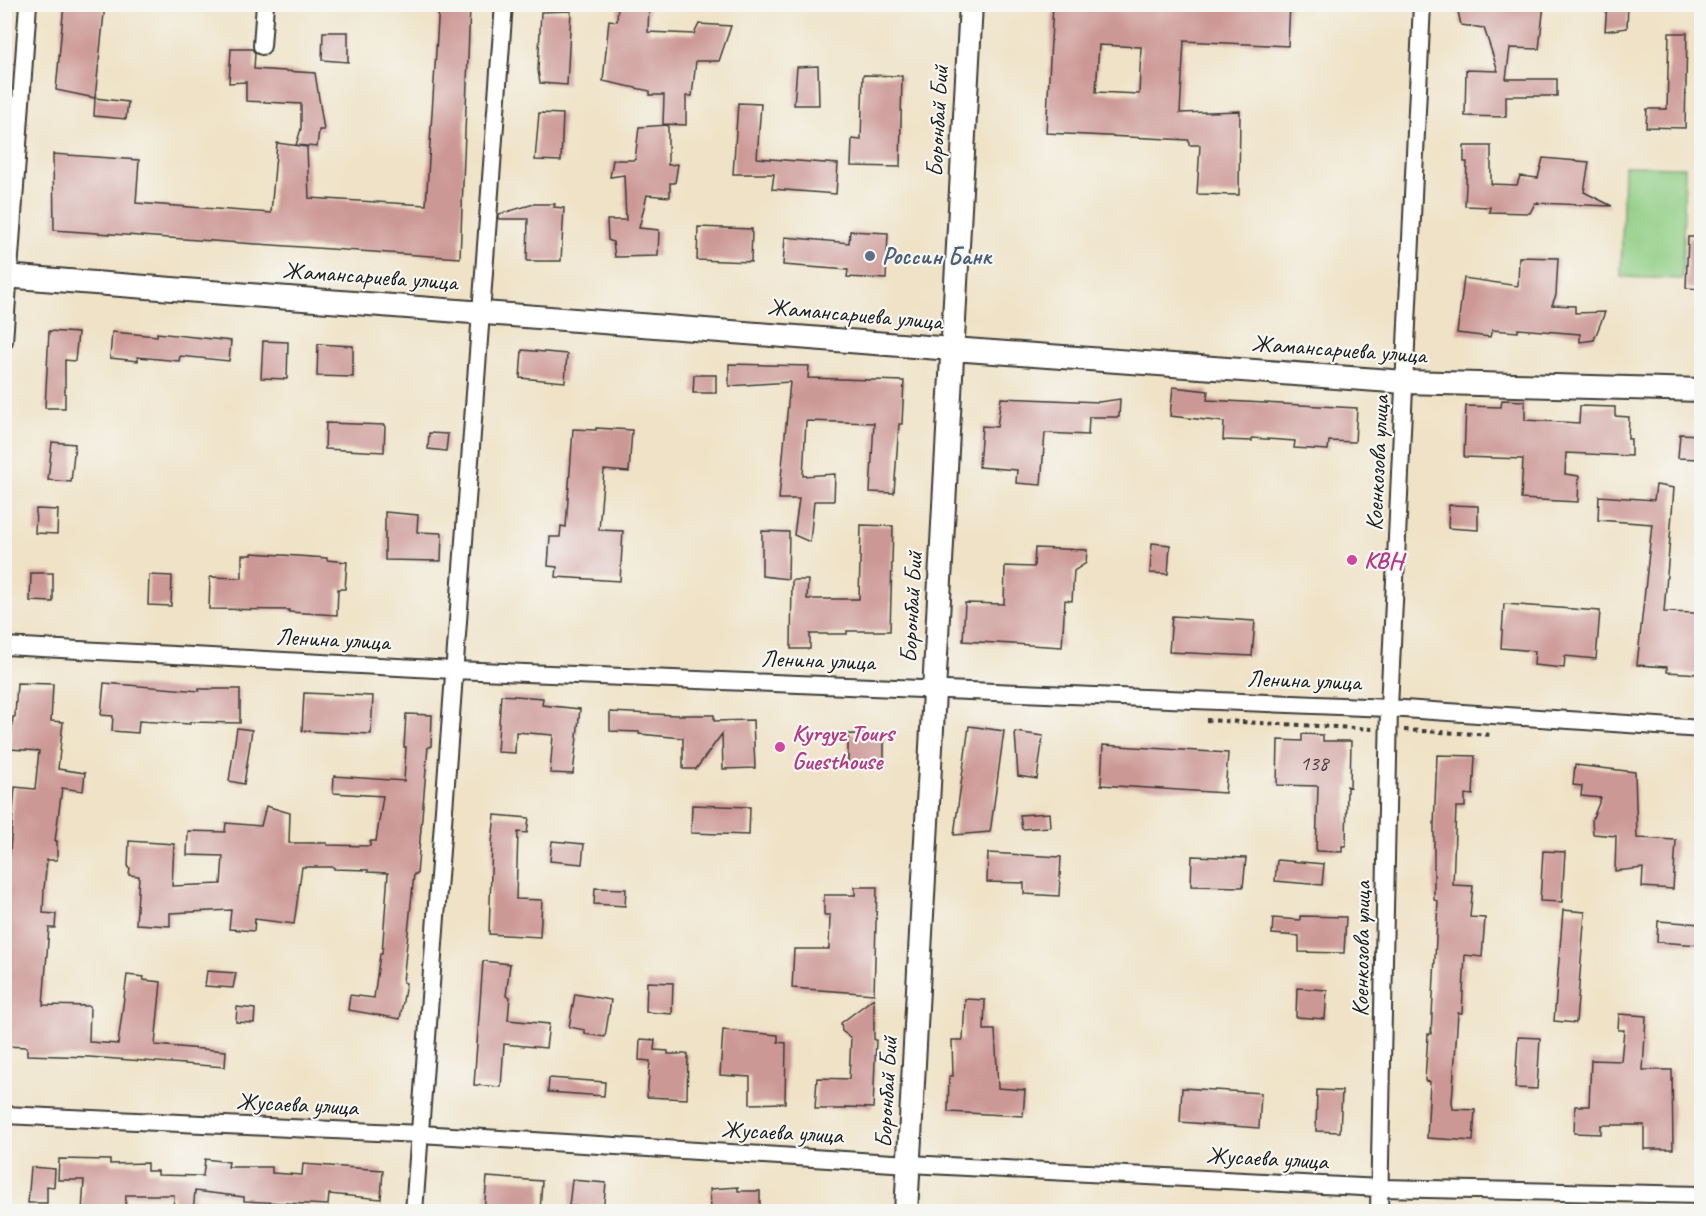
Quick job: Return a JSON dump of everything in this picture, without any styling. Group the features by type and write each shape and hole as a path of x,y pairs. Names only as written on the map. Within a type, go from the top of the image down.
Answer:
{"main road":[{"name":"Боронбай Бий","path":"906,1212 971,4"},
{"name":"Жамансариева улица","path":"7,276 1405,382 1701,390"}],"street":[{"path":"4,341 28,4"},
{"path":"262,46 265,4"},
{"path":"414,1212 504,4"},
{"name":"Коенкозова улица","path":"1379,1212 1388,730 1422,4"},
{"name":"Ленина улица","path":"4,646 454,670 1389,708 1701,729"},
{"name":"Жусаева улица","path":"4,1114 420,1134 909,1164 1381,1188 1701,1195"}],"path":[{"path":"1202,720 1493,735"}],"green space":[{"path":"1624,166 1685,167 1682,279 1621,277"}],"building":[{"path":"64,4 105,4 95,98 56,90"},
{"path":"618,4 649,4 648,32 694,34 699,24 731,26 719,61 696,61 692,96 686,96 686,125 663,124 664,95 650,95 650,91 603,81 609,20 617,21"},
{"path":"1053,4 1214,7 1215,4 1290,4 1288,46 1184,41 1180,113 1240,111 1239,195 1197,194 1200,145 1189,145 1189,140 1046,133","holes":["1099,45 1141,47 1139,94 1096,92"]},
{"path":"1472,4 1544,4 1539,49 1510,48 1506,79 1557,79 1557,96 1506,96 1506,117 1465,116 1466,70 1498,71 1484,28 1461,25 1457,7 1472,9"},
{"path":"1607,4 1628,4 1627,28 1605,31"},
{"path":"439,5 470,7 460,258 54,230 53,154 139,160 136,203 271,213 277,143 307,147 309,198 426,205"},
{"path":"571,11 567,85 540,83 538,70 541,12"},
{"path":"323,32 348,32 348,62 322,60"},
{"path":"1669,33 1687,33 1685,128 1646,127 1647,109 1667,109"},
{"path":"231,49 252,49 255,53 254,69 315,73 324,130 319,130 317,147 296,145 301,129 301,104 246,101 246,82 229,83"},
{"path":"818,66 819,105 794,105 797,67"},
{"path":"863,75 902,76 900,167 851,166 852,139 861,140"},
{"path":"95,98 128,102 126,119 94,116"},
{"path":"738,103 761,104 757,158 838,164 836,194 772,189 774,174 733,174"},
{"path":"539,113 563,114 561,161 535,160"},
{"path":"668,125 668,165 678,164 675,183 670,183 670,197 647,195 639,228 659,230 658,256 615,257 613,242 608,240 607,220 626,220 624,175 610,177 613,160 635,160 639,127"},
{"path":"1464,146 1491,146 1491,184 1517,185 1520,176 1538,178 1543,158 1589,162 1584,192 1612,206 1535,203 1530,213 1489,212 1490,207 1465,206 1467,162 1464,162"},
{"path":"534,204 555,204 554,207 564,208 561,261 527,261 528,219 499,219 499,214"},
{"path":"698,227 752,229 751,262 697,260"},
{"path":"850,231 888,233 886,279 847,277 848,270 783,265 785,237 849,243"},
{"path":"1688,237 1701,237 1701,289 1686,288"},
{"path":"1519,257 1558,258 1556,295 1552,305 1575,306 1575,313 1605,312 1594,340 1580,342 1580,334 1518,329 1518,332 1492,330 1490,337 1457,333 1464,278 1518,286"},
{"path":"49,331 78,333 75,361 65,360 65,408 45,408"},
{"path":"112,332 157,336 157,333 231,341 229,361 180,356 179,361 138,357 138,361 110,358"},
{"path":"263,341 288,342 287,379 261,378"},
{"path":"318,344 353,346 353,377 317,376"},
{"path":"522,350 567,354 565,382 520,378"},
{"path":"729,364 809,366 808,378 904,381 902,424 899,424 894,493 870,492 874,423 806,421 803,476 835,474 834,501 814,501 810,542 794,535 799,499 779,499 790,382 729,386"},
{"path":"694,375 716,375 716,393 693,393"},
{"path":"1173,387 1208,391 1207,400 1357,408 1355,442 1329,441 1328,450 1294,448 1295,441 1252,438 1252,441 1223,440 1224,422 1170,416"},
{"path":"1001,398 1099,402 1120,399 1119,417 1089,417 1088,435 1045,433 1041,485 1016,483 1017,470 979,467 982,426 997,427"},
{"path":"1502,400 1525,401 1525,420 1579,423 1580,406 1615,407 1615,416 1629,417 1628,439 1631,439 1631,456 1566,453 1565,474 1579,476 1578,502 1521,499 1523,459 1464,457 1466,406 1501,407"},
{"path":"326,423 385,425 384,452 325,449"},
{"path":"596,428 632,430 629,472 604,470 599,530 623,531 620,581 556,577 557,567 548,566 550,537 560,537 561,526 566,527 573,429 596,430"},
{"path":"429,433 448,434 446,451 428,449"},
{"path":"1680,434 1700,435 1699,459 1678,458"},
{"path":"52,442 75,444 71,482 48,480"},
{"path":"1656,485 1674,488 1664,612 1696,613 1701,618 1701,674 1667,672 1667,667 1637,665 1652,524 1598,520 1599,496 1654,500"},
{"path":"1449,505 1478,506 1478,530 1448,528"},
{"path":"36,509 58,510 57,534 35,533"},
{"path":"385,512 418,515 417,532 442,533 441,561 385,560"},
{"path":"861,525 893,526 890,631 810,634 810,649 791,649 792,580 808,580 807,599 859,599"},
{"path":"762,531 789,532 788,579 762,576"},
{"path":"1152,543 1170,545 1168,574 1150,573"},
{"path":"1035,548 1087,550 1086,563 1074,571 1072,601 1065,600 1062,647 963,641 965,603 1004,604 1005,566 1034,567"},
{"path":"252,553 327,558 327,560 347,562 345,589 338,589 337,615 289,612 289,610 209,609 210,577 242,578 242,555 252,555"},
{"path":"31,573 53,573 53,602 30,601"},
{"path":"149,575 172,576 171,606 148,605"},
{"path":"1504,604 1600,611 1596,659 1565,656 1564,668 1534,665 1535,651 1501,648"},
{"path":"1172,616 1255,621 1252,656 1169,652"},
{"path":"17,683 53,684 51,721 63,722 58,769 85,773 83,791 62,788 55,841 57,841 57,860 47,860 43,913 56,914 55,928 49,928 43,1005 90,1006 89,1042 118,1044 127,975 161,982 155,1045 226,1051 225,1067 27,1055 27,1047 4,1046 4,926 15,787 35,789 39,751 10,749"},
{"path":"104,683 199,691 199,689 240,689 240,723 190,722 190,724 139,721 138,733 112,731 113,716 101,715"},
{"path":"304,693 373,696 371,734 302,731"},
{"path":"501,695 543,698 542,705 580,709 573,774 550,773 553,735 516,732 515,753 497,752"},
{"path":"610,712 714,715 714,721 753,720 755,768 723,769 722,734 696,769 683,769 683,738 610,731"},
{"path":"406,714 432,715 431,747 428,747 417,874 414,874 403,982 406,983 400,1019 348,1010 350,995 374,998 380,954 382,954 388,873 334,869 334,867 302,867 294,924 255,919 254,931 229,929 231,910 170,913 170,926 136,924 139,876 129,875 129,841 174,844 172,886 221,884 223,856 187,855 188,831 225,832 226,823 261,826 266,806 290,813 289,843 370,846 370,841 376,841 383,796 333,793 334,776 404,781"},
{"path":"969,726 1004,731 991,826 990,832 954,835"},
{"path":"237,728 252,730 244,784 229,781"},
{"path":"1015,732 1043,736 1037,779 1018,776"},
{"path":"848,734 884,735 884,766 848,765"},
{"path":"1302,734 1323,735 1323,741 1351,741 1350,787 1347,786 1346,846 1342,846 1342,852 1316,851 1318,786 1277,785 1278,740 1302,741"},
{"path":"1103,745 1228,753 1225,793 1101,785"},
{"path":"1437,755 1475,756 1473,795 1465,794 1465,807 1456,807 1453,885 1473,886 1470,917 1485,918 1482,957 1465,955 1462,1013 1458,1013 1452,1102 1453,1109 1475,1110 1473,1141 1427,1138 1430,1082 1425,1081 1428,1034 1431,1034 1438,901 1434,900"},
{"path":"1575,765 1635,772 1637,838 1676,840 1673,889 1642,887 1643,868 1615,871 1616,836 1593,834 1592,820 1601,798 1581,796 1582,786 1573,785"},
{"path":"692,805 750,807 749,835 691,833"},
{"path":"1049,813 1050,827 1022,829 1020,815"},
{"path":"495,815 529,818 527,833 518,832 516,899 542,900 540,937 489,934"},
{"path":"552,841 584,844 582,864 550,861"},
{"path":"1543,851 1565,852 1562,902 1540,901"},
{"path":"988,853 1061,857 1059,896 1024,894 1024,883 987,882"},
{"path":"1192,856 1246,858 1243,887 1191,886"},
{"path":"1277,860 1324,864 1322,885 1275,881"},
{"path":"855,887 877,887 874,994 792,988 794,949 829,949 830,915 824,915 824,895 855,895"},
{"path":"595,888 626,889 625,906 594,904"},
{"path":"1563,910 1585,912 1576,1023 1554,1021"},
{"path":"1300,916 1346,917 1344,953 1299,952 1299,936 1272,934 1273,918 1300,920"},
{"path":"1658,921 1701,924 1700,945 1657,942"},
{"path":"483,961 510,964 506,996 510,997 508,1020 549,1024 546,1048 504,1044 501,1087 474,1085"},
{"path":"207,971 236,973 233,988 205,986"},
{"path":"647,982 673,983 672,1014 646,1012"},
{"path":"1297,988 1327,990 1325,1019 1296,1017"},
{"path":"575,994 611,1000 605,1037 585,1034 585,1030 569,1027"},
{"path":"874,998 874,1039 876,1040 873,1108 815,1109 817,1078 849,1079 851,1038 842,1031 841,1023"},
{"path":"965,999 985,1000 984,1030 995,1030 998,1088 1025,1090 1023,1116 948,1112 949,1076 953,1076 952,1040 963,1040"},
{"path":"237,1007 255,1009 254,1023 236,1022"},
{"path":"1619,1014 1646,1016 1643,1070 1672,1070 1673,1149 1644,1149 1644,1125 1601,1125 1601,1134 1574,1133 1575,1106 1589,1106 1591,1060 1621,1061 1624,1030 1618,1030"},
{"path":"723,1030 778,1035 778,1042 786,1043 785,1103 750,1104 750,1077 720,1075"},
{"path":"1518,1037 1540,1038 1537,1089 1515,1088"},
{"path":"640,1039 655,1040 654,1050 668,1051 668,1054 688,1054 687,1099 647,1097 650,1061 639,1060"},
{"path":"549,1078 605,1082 604,1096 548,1092"},
{"path":"1182,1088 1261,1093 1259,1128 1180,1122"},
{"path":"1317,1090 1342,1091 1340,1132 1316,1131"},
{"path":"59,1159 110,1160 110,1164 147,1163 147,1171 158,1171 158,1175 203,1176 205,1159 229,1162 228,1167 272,1167 272,1173 302,1175 303,1164 383,1170 381,1199 329,1194 328,1205 244,1201 244,1197 195,1191 193,1212 173,1212 174,1195 126,1195 125,1212 82,1212 84,1180 58,1180"},
{"path":"31,1167 55,1169 54,1187 47,1186 47,1203 28,1203"},
{"path":"487,1177 542,1181 540,1212 484,1212"},
{"path":"572,1180 606,1183 603,1212 587,1212 588,1207 569,1206"},
{"path":"738,1187 738,1191 760,1191 760,1212 711,1212 710,1189"}],"place":[{"name":"Россин Банк","path":"870,256"},
{"name":"KBH","path":"1352,560"},
{"name":"Kyrgyz Tours Guesthouse","path":"780,747"}]}
